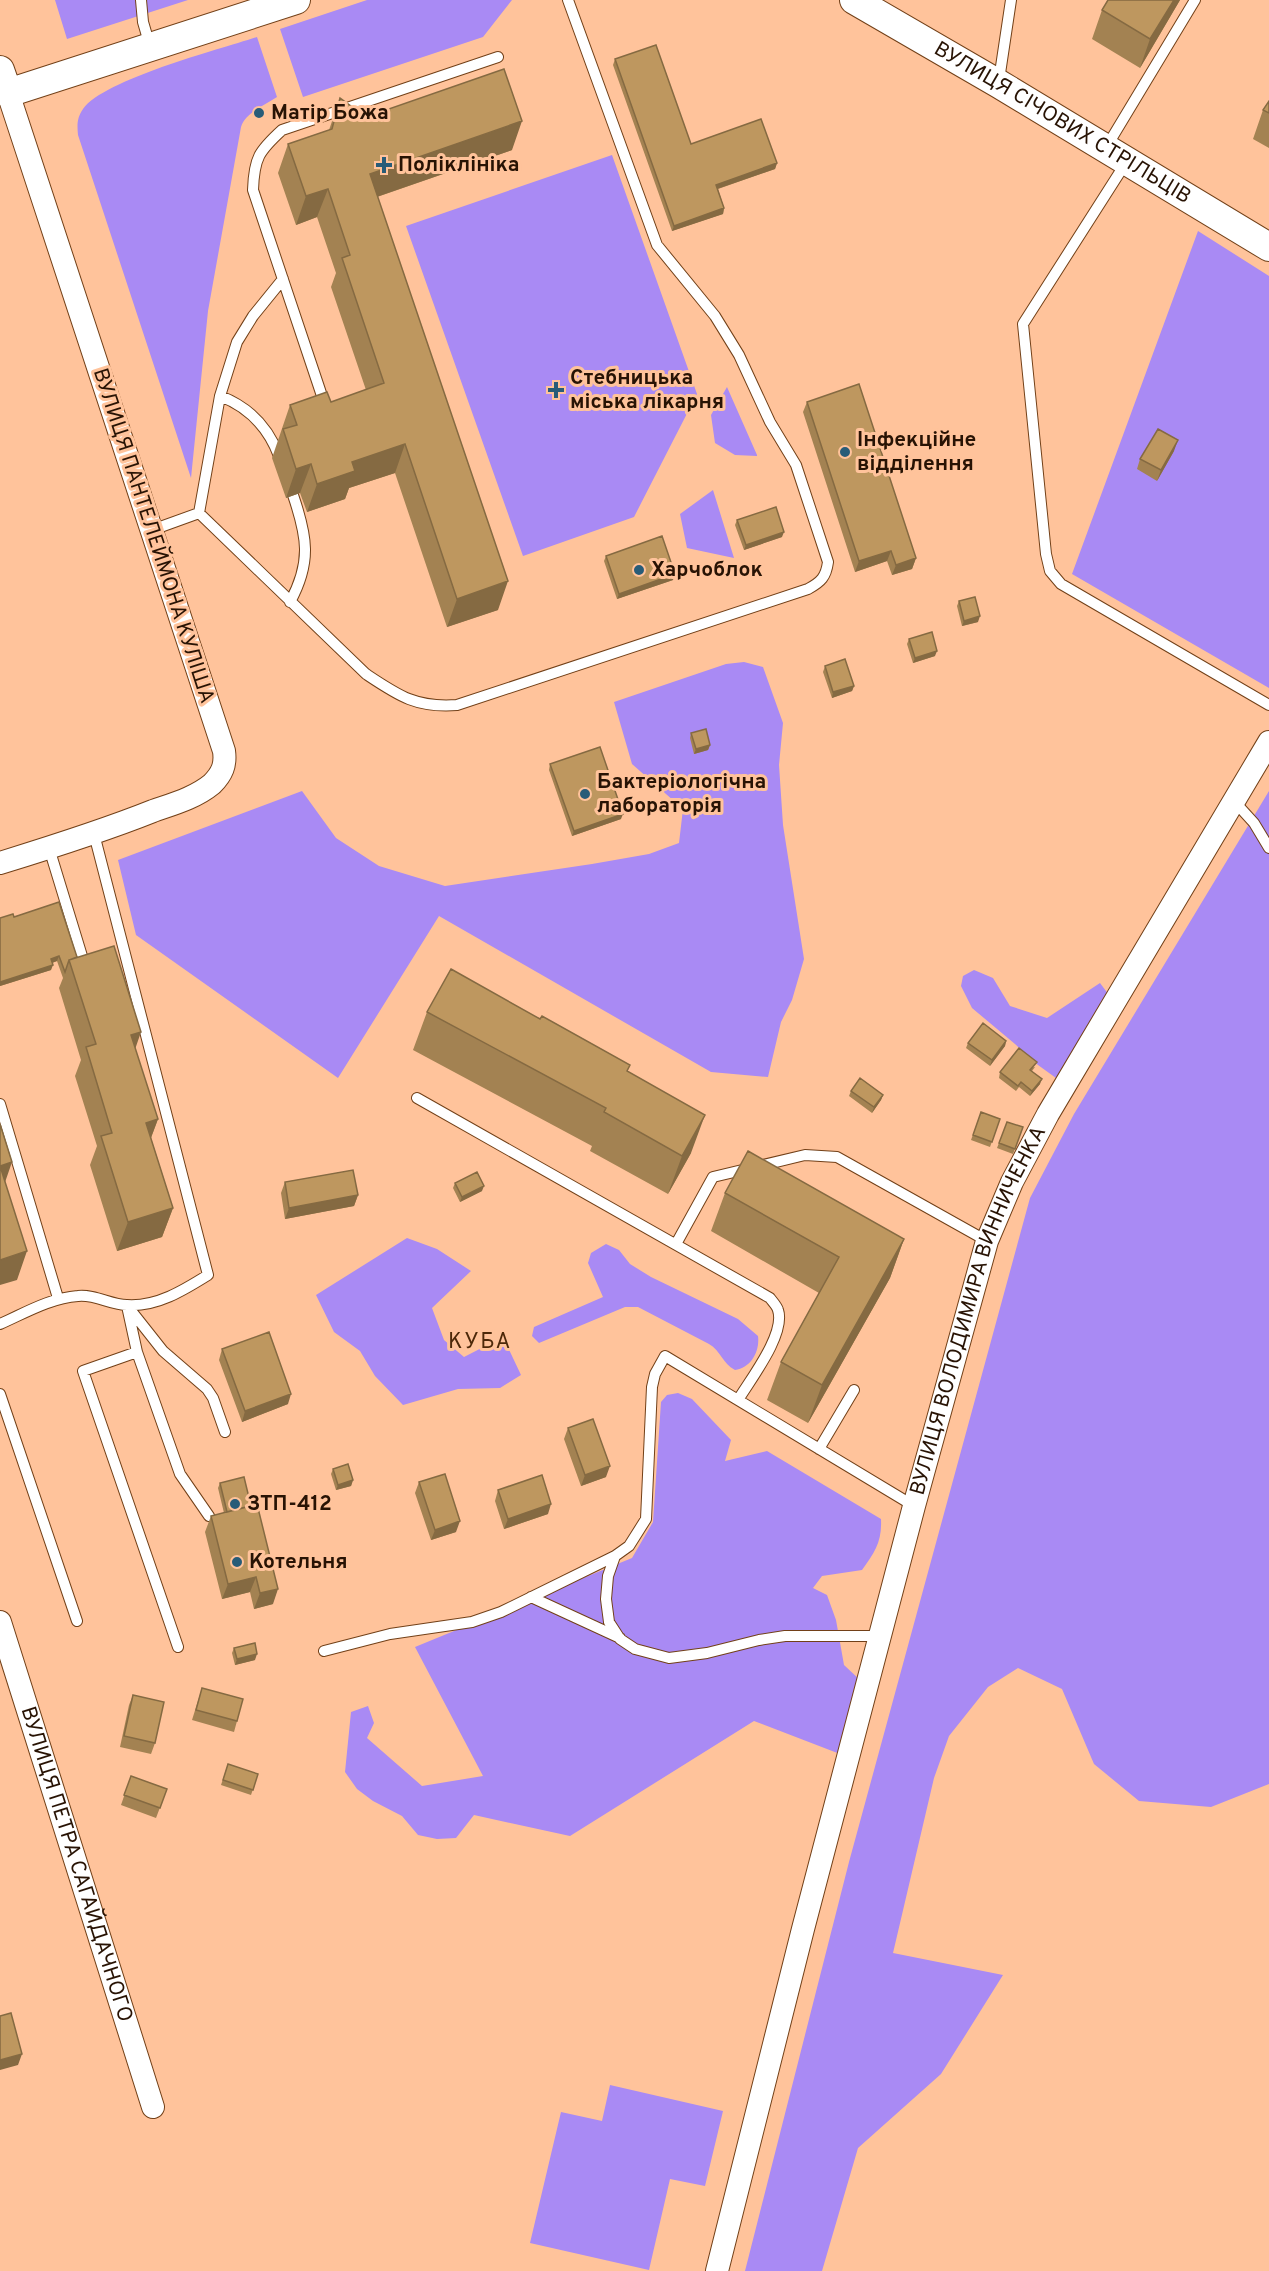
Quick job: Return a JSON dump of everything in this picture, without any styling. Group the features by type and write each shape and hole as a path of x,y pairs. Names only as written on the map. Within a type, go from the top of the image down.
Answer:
{"street":[{"path":"4,81 150,46 296,0"},
{"name":"ВУЛИЦЯ СІЧОВИХ СТРІЛЬЦІВ","path":"854,0 1269,246"},
{"name":"ВУЛИЦЯ ПАНТЕЛЕЙМОНА КУЛІША","path":"0,863 94,834 193,796 211,784 222,772 225,761 224,751 4,81"},
{"name":"ВУЛИЦЯ ВОЛОДИМИРА ВИННИЧЕНКА","path":"717,2271 802,1929 987,1241 1012,1182 1048,1114 1269,742"},
{"name":"ВУЛИЦЯ ПЕТРА САГАЙДАЧНОГО","path":"0,1622 153,2107"}],"lane":[{"path":"141,0 143,22 150,46"},
{"path":"199,513 366,674 397,695 415,703 436,706 457,705 808,589 820,583 826,574 828,562 796,465 770,422 739,355 716,316 657,245 568,0"},
{"path":"999,84 1011,0"},
{"path":"1195,0 1117,154 1023,324 1048,563 1050,571 1060,584 1269,705"},
{"path":"324,402 253,190 254,170 262,147 282,130 498,57"},
{"path":"199,513 220,396 237,342 253,316 283,279"},
{"path":"220,396 234,401 254,416 274,442 279,456"},
{"path":"290,602 304,567 306,543 303,523 293,495"},
{"path":"152,530 199,513"},
{"path":"1234,801 1254,823 1269,848"},
{"path":"0,1324 58,1298 81,1295 127,1306 153,1303 182,1292 208,1275 94,834"},
{"path":"49,848 85,966"},
{"path":"417,1098 770,1298 778,1310 778,1325 773,1341 738,1400"},
{"path":"0,1104 58,1298"},
{"path":"676,1244 713,1177 805,1155 837,1157 987,1241"},
{"path":"127,1306 137,1352 180,1474 208,1516"},
{"path":"127,1306 163,1351 207,1389 213,1398 225,1432"},
{"path":"137,1352 83,1371 178,1647"},
{"path":"324,1651 390,1634 472,1622 531,1597 615,1556 629,1546 646,1519 652,1387 655,1374 665,1356 914,1506"},
{"path":"819,1449 854,1390"},
{"path":"0,1394 77,1621"},
{"path":"615,1556 608,1576 606,1599 609,1622 620,1638"},
{"path":"531,1597 620,1638 635,1649 669,1658 707,1653 785,1636 882,1636"}],"shaded area":[{"path":"55,0 188,0 67,39"},
{"path":"367,0 512,0 483,37 303,97 280,29"},
{"path":"257,37 277,97 251,113 241,127 208,311 191,478 78,135 78,121 83,109 95,98 137,76"},
{"path":"612,155 697,394 634,517 523,556 406,226"},
{"path":"1198,231 1269,276 1269,688 1072,574"},
{"path":"727,387 757,456 735,455 715,443 711,415"},
{"path":"713,490 734,558 687,548 680,514"},
{"path":"744,662 763,667 783,723 779,765 783,825 804,959 792,1000 781,1022 768,1077 711,1072 439,916 338,1078 136,935 118,860 302,791 336,838 379,866 445,886 649,854 679,843 683,809 632,764 614,702 726,664"},
{"path":"1269,791 1269,1784 1211,1807 1139,1801 1094,1764 1062,1689 1018,1668 988,1687 949,1736 934,1778 893,1953 1003,1975 941,2074 858,2148 822,2271 745,2271 849,1862 1030,1198 1074,1114"},
{"path":"974,970 993,978 1010,1006 1047,1018 1100,983 1109,995 1056,1078 972,1008 961,986 963,976"},
{"path":"407,1238 437,1249 471,1271 432,1308 444,1340 464,1357 503,1337 521,1375 500,1388 458,1389 403,1405 375,1376 360,1351 334,1332 316,1295"},
{"path":"606,1244 619,1250 630,1264 651,1277 738,1319 758,1336 758,1347 750,1362 741,1369 735,1370 709,1344 638,1307 625,1307 539,1343 532,1336 534,1327 603,1297 588,1263 591,1253"},
{"path":"678,1393 692,1399 731,1440 725,1461 767,1451 881,1519 877,1546 862,1570 822,1576 813,1588 827,1595 836,1620 844,1665 860,1680 840,1754 754,1721 570,1836 474,1815 456,1838 437,1839 418,1835 402,1816 373,1801 357,1789 345,1772 351,1712 368,1706 374,1723 367,1738 422,1786 483,1776 415,1647 632,1558 653,1522 661,1402 667,1395"},
{"path":"610,2085 723,2111 705,2186 670,2179 649,2270 530,2243 561,2112 602,2121"}],"building":[{"path":"1108,0 1174,0 1150,39 1102,10"},
{"path":"656,45 691,144 761,119 777,163 716,185 724,208 674,226 615,59"},
{"path":"504,69 522,121 370,174 508,581 457,599 405,444 352,462 355,471 317,484 311,464 296,469 283,429 297,425 290,405 327,392 331,402 384,383 342,258 350,255 328,189 306,196 288,144 332,129 340,98 366,117"},
{"path":"1269,101 1269,113 1263,110"},
{"name":"Інфекційне відділення","path":"859,384 916,558 896,565 891,551 859,561 807,402"},
{"path":"1158,429 1178,440 1161,470 1140,459"},
{"path":"776,507 784,532 746,545 737,520"},
{"name":"Харчоблок","path":"662,536 675,574 619,594 606,556"},
{"path":"975,597 980,616 964,621 959,601"},
{"path":"932,632 937,651 915,658 909,639"},
{"path":"845,659 854,686 833,692 825,666"},
{"path":"706,729 710,745 696,749 691,733"},
{"name":"Бактеріологічна лабораторія","path":"600,747 623,814 574,831 550,764"},
{"path":"59,902 77,957 69,960 65,972 59,956 51,959 53,965 0,982 0,918 13,914 14,917"},
{"path":"114,946 141,1032 131,1035 158,1119 146,1123 173,1208 128,1222 101,1136 112,1133 86,1047 96,1044 69,960"},
{"path":"451,969 540,1019 542,1016 630,1065 627,1071 705,1115 682,1156 604,1112 606,1108 427,1012"},
{"path":"983,1023 1006,1041 992,1060 968,1043"},
{"path":"1019,1048 1037,1062 1030,1070 1042,1079 1032,1091 1021,1082 1018,1086 1000,1072"},
{"path":"860,1078 883,1095 874,1107 851,1091"},
{"path":"981,1112 1000,1119 992,1142 973,1135"},
{"path":"1007,1122 1023,1127 1015,1149 999,1143"},
{"path":"0,1124 12,1162 0,1166"},
{"path":"748,1151 904,1239 822,1385 781,1362 839,1257 725,1193"},
{"path":"0,1166 27,1251 0,1260"},
{"path":"353,1170 358,1195 289,1208 285,1182"},
{"path":"477,1172 484,1186 462,1197 455,1183"},
{"path":"269,1332 291,1394 245,1411 222,1349"},
{"path":"593,1419 610,1466 585,1475 568,1428"},
{"path":"348,1464 353,1480 338,1485 333,1469"},
{"path":"445,1474 460,1521 435,1530 419,1482"},
{"path":"542,1475 551,1504 508,1519 498,1490"},
{"path":"244,1477 251,1506 227,1512 220,1483"},
{"name":"Котельня","path":"257,1504 278,1589 260,1593 256,1577 228,1584 211,1516"},
{"path":"255,1643 257,1654 237,1659 234,1648"},
{"path":"202,1688 243,1699 237,1721 196,1710"},
{"path":"133,1695 164,1702 155,1743 124,1736"},
{"path":"228,1764 258,1774 253,1790 223,1780"},
{"path":"131,1776 167,1789 160,1808 124,1795"},
{"path":"11,2013 22,2054 0,2060 0,2016"}],"place":[{"name":"Матір Божа","path":"259,113"},
{"name":"Поліклініка","path":"384,165"},
{"name":"Стебницька міська лікарня","path":"556,390"},
{"name":"Інфекційне відділення","path":"845,452"},
{"name":"Харчоблок","path":"639,570"},
{"name":"Бактеріологічна лабораторія","path":"585,794"},
{"name":"ЗТП-412","path":"235,1504"},
{"name":"Котельня","path":"237,1562"}],"district":[{"name":"КУБА","path":"480,1342"}]}
